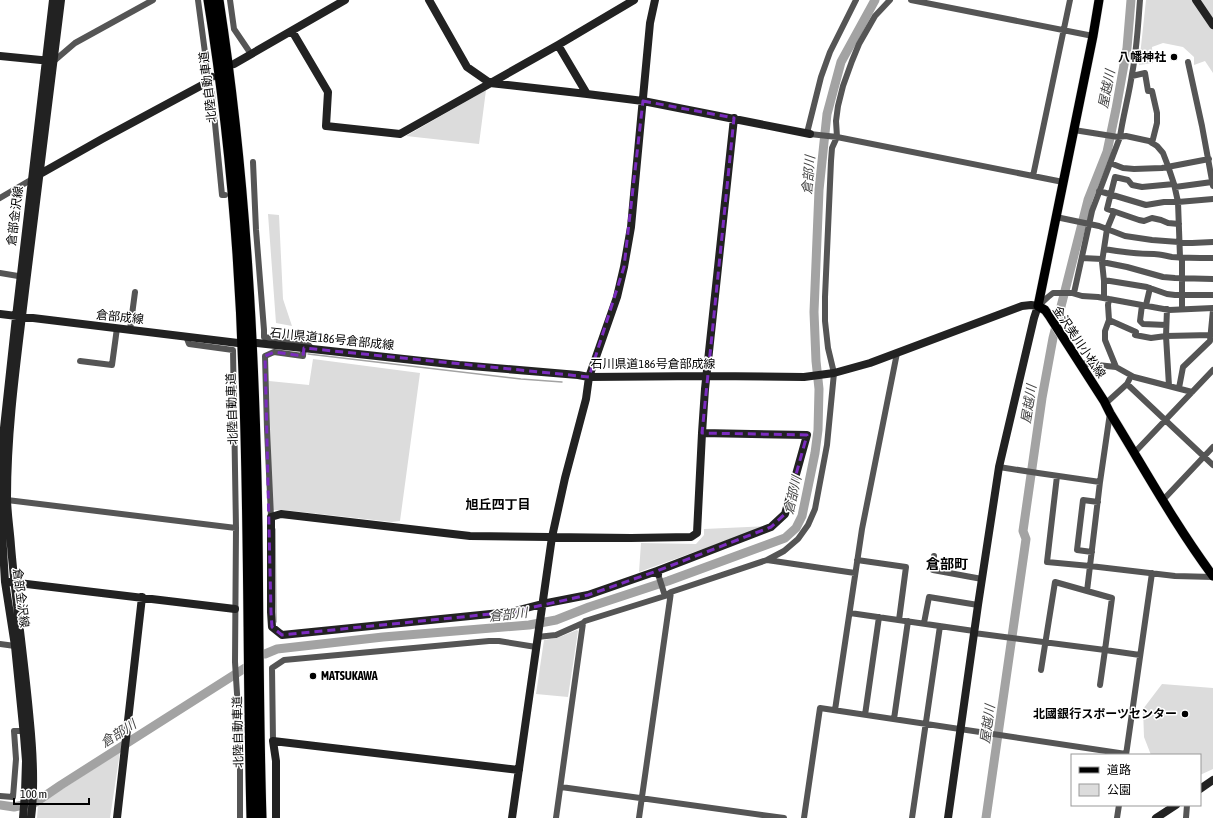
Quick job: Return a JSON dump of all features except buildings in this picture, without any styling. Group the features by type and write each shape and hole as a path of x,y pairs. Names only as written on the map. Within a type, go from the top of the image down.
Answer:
{"highway":[{"name":"北陸自動車道","path":"210,0 229,156 236,231 240,301 247,464 252,818"},
{"name":"北陸自動車道","path":"218,0 230,83 238,156 250,310 257,525 261,818"}],"main road":[{"name":"金沢美川小松線","path":"1099,0 1038,306 1045,310 1050,317 1196,553 1213,577"}],"street":[{"name":"倉部金沢線","path":"29,792 15,646 5,582 2,499 7,466 19,317 40,174 50,60 53,0"},
{"name":"倉部金沢線","path":"24,277 32,180 50,60 61,0"},
{"path":"0,56 50,60 75,43 153,0"},
{"path":"198,0 208,75 206,83 212,93 222,195 225,195"},
{"path":"230,0 234,29 251,54"},
{"path":"234,64 345,0"},
{"path":"428,0 467,67 490,83 643,101 1063,182"},
{"path":"292,30 328,92 326,126 400,134 634,0"},
{"path":"512,818 552,537 565,478 586,399 589,377 617,297 631,227 650,23 654,0"},
{"path":"808,133 821,77 830,52 856,0"},
{"path":"538,634 556,635 585,621 767,560 784,551 798,539 808,525 815,509 827,444 833,374 825,321 825,297 831,161 838,106 843,86 859,44 875,16 890,0"},
{"path":"911,0 1093,36"},
{"path":"1033,176 1070,0"},
{"path":"1073,293 1082,258 1088,224 1119,137 1122,124 1136,49 1140,0"},
{"path":"1196,0 1213,25"},
{"path":"558,44 587,94"},
{"path":"1179,224 1168,223 1152,218 1144,221 1139,220 1107,209 1115,177 1128,180 1132,185 1142,187 1213,183 1188,62"},
{"path":"1132,76 1145,73 1148,91 1152,91 1157,113 1157,123 1152,143"},
{"path":"0,198 102,139 206,83 212,77"},
{"path":"271,517 282,514 470,536 631,538 691,537 697,533 702,432 734,118"},
{"path":"1074,130 1119,137 1126,136 1152,143 1163,153 1175,186 1178,202 1180,257 1182,260 1182,309"},
{"path":"1110,163 1123,168 1134,169 1168,167 1209,159"},
{"path":"253,162 252,192 264,337 306,342 308,348 303,356 274,352 265,356 271,517 272,627 282,635 511,612 588,595 657,573 771,527 785,514 807,435 702,432"},
{"path":"1099,191 1146,205 1164,202 1213,199"},
{"path":"1114,212 1107,229 1102,261 1109,320 1105,330 1105,340 1116,367"},
{"path":"1056,217 1107,229 1125,236 1192,243 1213,242"},
{"path":"1154,254 1156,240"},
{"path":"1104,249 1127,253 1213,258"},
{"path":"1125,266 1127,253"},
{"path":"1082,258 1125,266 1163,277 1182,279 1213,279"},
{"path":"0,273 24,277"},
{"path":"1104,280 1150,288 1167,294 1213,295"},
{"path":"1150,288 1140,320 1144,324 1166,325"},
{"path":"130,330 135,292"},
{"path":"948,818 999,467 1038,306 1053,293 1073,293 1082,296 1167,309 1213,309 1213,324 1210,341 1183,367 1179,388"},
{"name":"石川県道186号倉部成線","path":"257,343 459,365 589,377 804,377 833,374 870,363 1022,306 1038,306"},
{"path":"1167,309 1166,336 1169,386"},
{"name":"倉部成線","path":"0,314 238,342"},
{"path":"1109,320 1136,332 1135,335 1151,338 1166,336 1211,335"},
{"path":"80,361 112,365 117,328"},
{"path":"186,336 189,344 233,350 239,609 235,683 240,741 240,818"},
{"path":"835,710 862,529 896,352"},
{"path":"1079,363 1116,367 1131,376 1192,392"},
{"path":"1134,452 1213,370"},
{"path":"1105,404 1127,384 1131,376"},
{"path":"1127,384 1213,465"},
{"path":"1087,591 1110,413"},
{"path":"1163,500 1213,447"},
{"path":"260,459 268,458"},
{"path":"235,461 242,460"},
{"path":"999,467 1100,482"},
{"path":"1057,476 1047,562 1152,573 1213,577"},
{"name":"倉部金沢線","path":"2,499 28,691 33,760 27,816"},
{"path":"2,499 236,528"},
{"path":"1092,552 1077,550 1083,500 1098,502"},
{"path":"934,556 933,570 982,579"},
{"path":"767,560 855,573"},
{"path":"857,560 906,568 899,620"},
{"path":"639,818 666,594 657,573"},
{"path":"804,818 820,708 1126,754 1152,573"},
{"path":"5,582 239,609"},
{"path":"1041,670 1055,582 1112,598 1100,685"},
{"path":"117,818 142,597"},
{"path":"924,623 929,597 978,605"},
{"path":"850,613 1140,655"},
{"path":"865,715 879,617"},
{"path":"894,719 908,621"},
{"path":"556,818 583,623"},
{"path":"912,818 940,626"},
{"path":"276,818 272,798 276,762 273,741 272,668 284,660 489,641 499,641 536,647"},
{"path":"0,644 15,646"},
{"path":"0,796 13,797 16,759 14,731 24,731"},
{"path":"273,741 519,770"},
{"path":"1201,788 1213,780"},
{"path":"561,787 784,818"},
{"path":"241,795 248,795"},
{"path":"1117,818 1119,806"},
{"path":"1156,818 1174,806"},
{"path":"1186,806 1186,818"}],"highlighted area":[{"path":"643,101 734,118 702,433 807,435 785,514 771,527 657,571 588,595 511,612 282,635 272,627 271,612 265,356 274,352 303,356 304,348 589,377 624,267"}],"green space":[{"path":"1146,0 1213,0 1213,73 1205,61 1194,65 1194,57 1183,47 1163,43 1152,47 1153,63 1139,65"},
{"path":"486,90 479,144 406,136"},
{"path":"268,214 279,215 283,299 292,326 276,323"},
{"path":"313,359 420,373 400,521 392,522 272,510 269,381 309,385"},
{"path":"767,526 639,572 641,543 696,544 704,535 704,529"},
{"path":"577,630 568,697 536,694 544,640 557,638"},
{"path":"1162,684 1213,688 1213,769 1201,775 1201,754 1151,754 1144,737 1143,709"},
{"path":"120,752 110,818 37,818 38,805"}],"waterway":[{"name":"倉部川","path":"265,654 277,649 383,637 529,625 556,620 785,538 796,528 802,516 815,453 818,430 819,389 814,312 819,190 827,114 841,62 875,0"},
{"name":"屋越川","path":"986,818 1026,539 1023,531 1042,398 1053,338 1088,200 1107,152 1127,48 1131,0"},
{"path":"308,354 521,379 562,382"},
{"path":"275,529 276,622"},
{"name":"倉部川","path":"0,805 14,807 36,802 245,668"}],"place":[{"name":"八幡神社","path":"1174,57"},
{"name":"MATSUKAWA","path":"313,676"},
{"name":"北國銀行スポーツセンター","path":"1185,714"}],"district":[{"name":"旭丘四丁目","path":"498,504"},
{"name":"倉部町","path":"947,564"}]}
